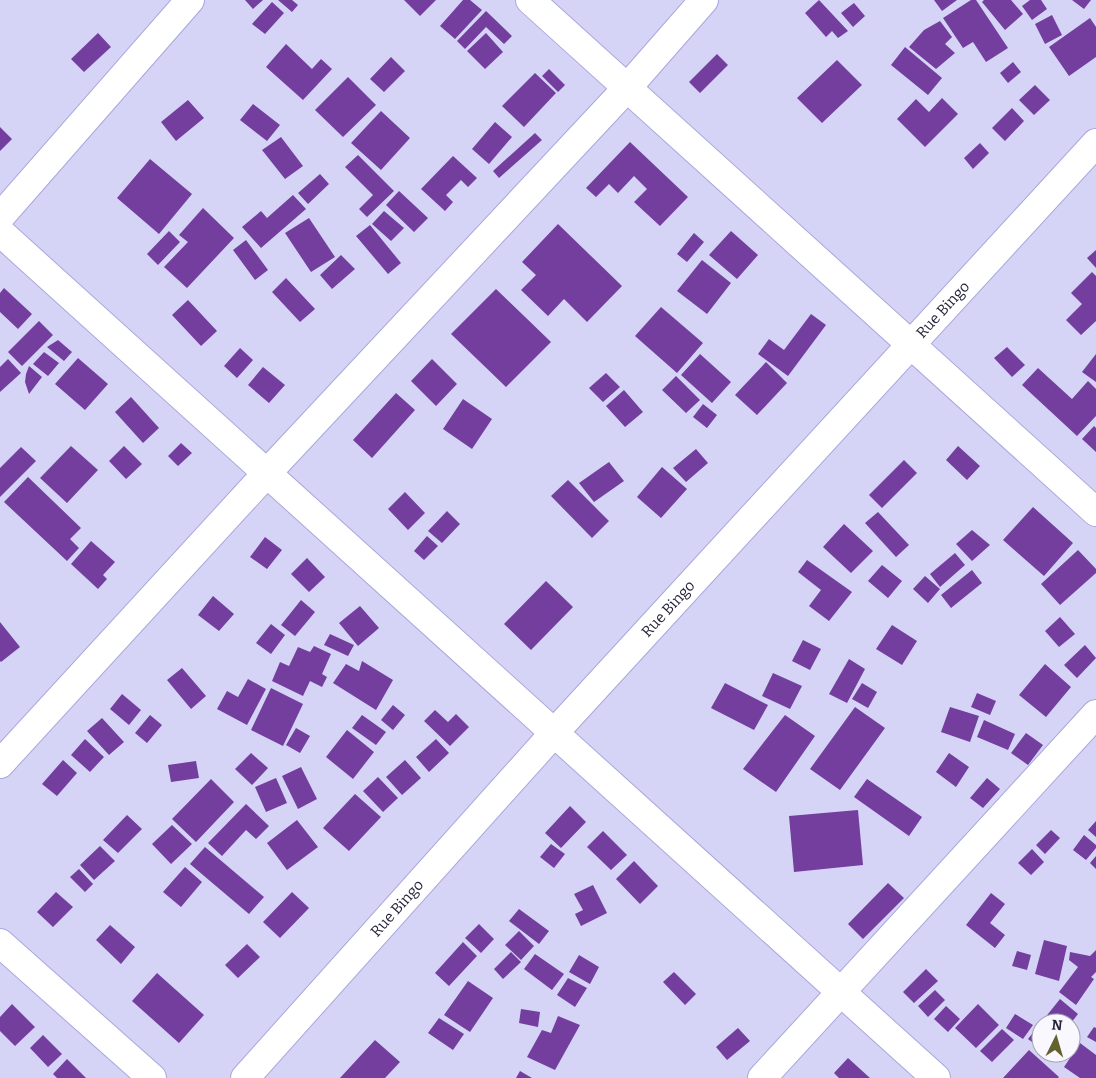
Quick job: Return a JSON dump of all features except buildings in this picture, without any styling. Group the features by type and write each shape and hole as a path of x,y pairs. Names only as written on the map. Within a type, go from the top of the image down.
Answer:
{"street":[{"path":"0,216 190,0"},
{"path":"530,0 1096,512"},
{"path":"0,764 267,473 627,88 704,0"},
{"name":"Rue Bingo","path":"245,1078 554,733 1096,143"},
{"path":"0,232 936,1078"},
{"path":"762,1078 1096,714"},
{"path":"0,943 152,1078"}]}
